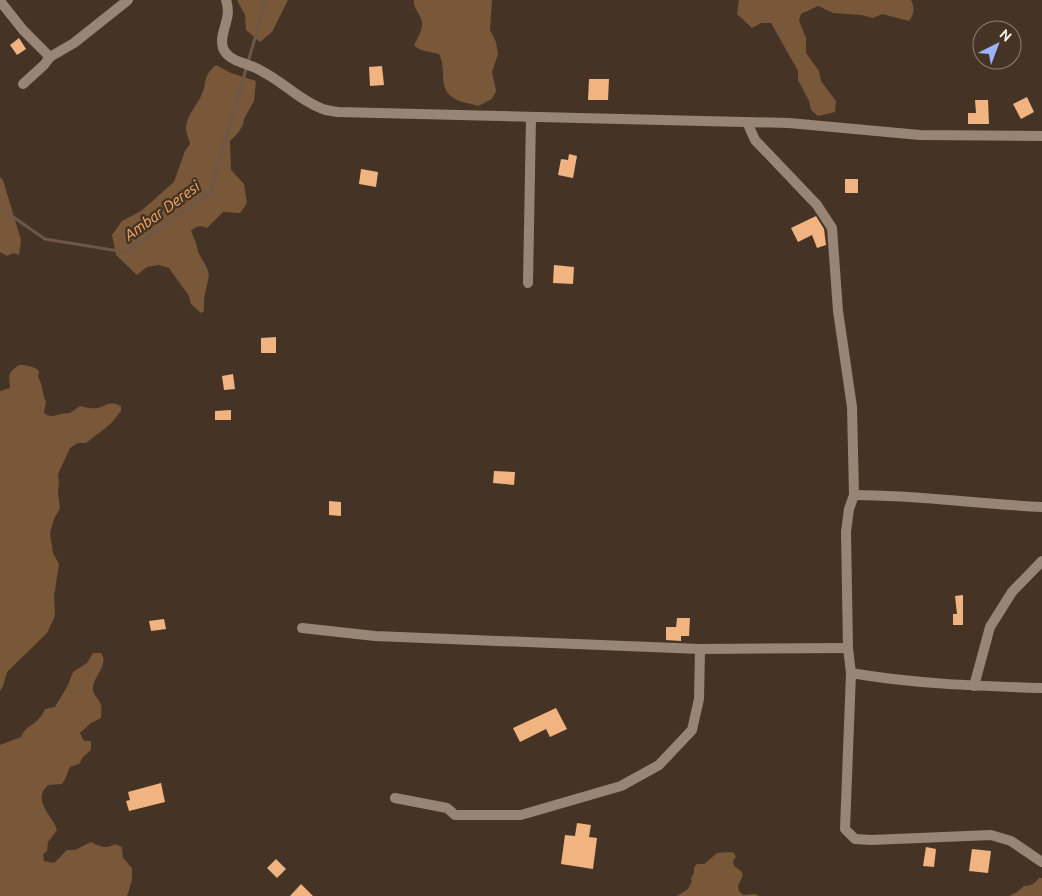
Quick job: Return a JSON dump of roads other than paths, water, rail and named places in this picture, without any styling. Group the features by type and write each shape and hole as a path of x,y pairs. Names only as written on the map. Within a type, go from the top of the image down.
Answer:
{"street":[{"path":"23,84 50,57 74,43 128,0"},
{"path":"226,0 229,12 222,40 223,49 230,57 263,70 311,104 324,110 338,112 789,123 920,135 1042,136"},
{"path":"0,1 23,30 50,57"},
{"path":"528,283 531,117"},
{"path":"747,122 755,140 817,205 832,228 838,312 852,407 854,495 849,509 846,532 848,648 851,672 845,829 855,839 870,840 991,835 1011,841 1042,862"},
{"path":"854,495 899,495 980,504 1042,507"},
{"path":"974,686 990,627 1012,592 1042,561"},
{"path":"302,628 375,636 700,649 848,648"},
{"path":"395,798 447,808 455,815 521,815 621,786 658,765 692,730 699,699 700,649"},
{"path":"851,672 885,679 974,686 1042,688"}],"waterway":[{"name":"Ambar Deresi","path":"0,208 45,239 125,252 210,193 266,0"}]}
